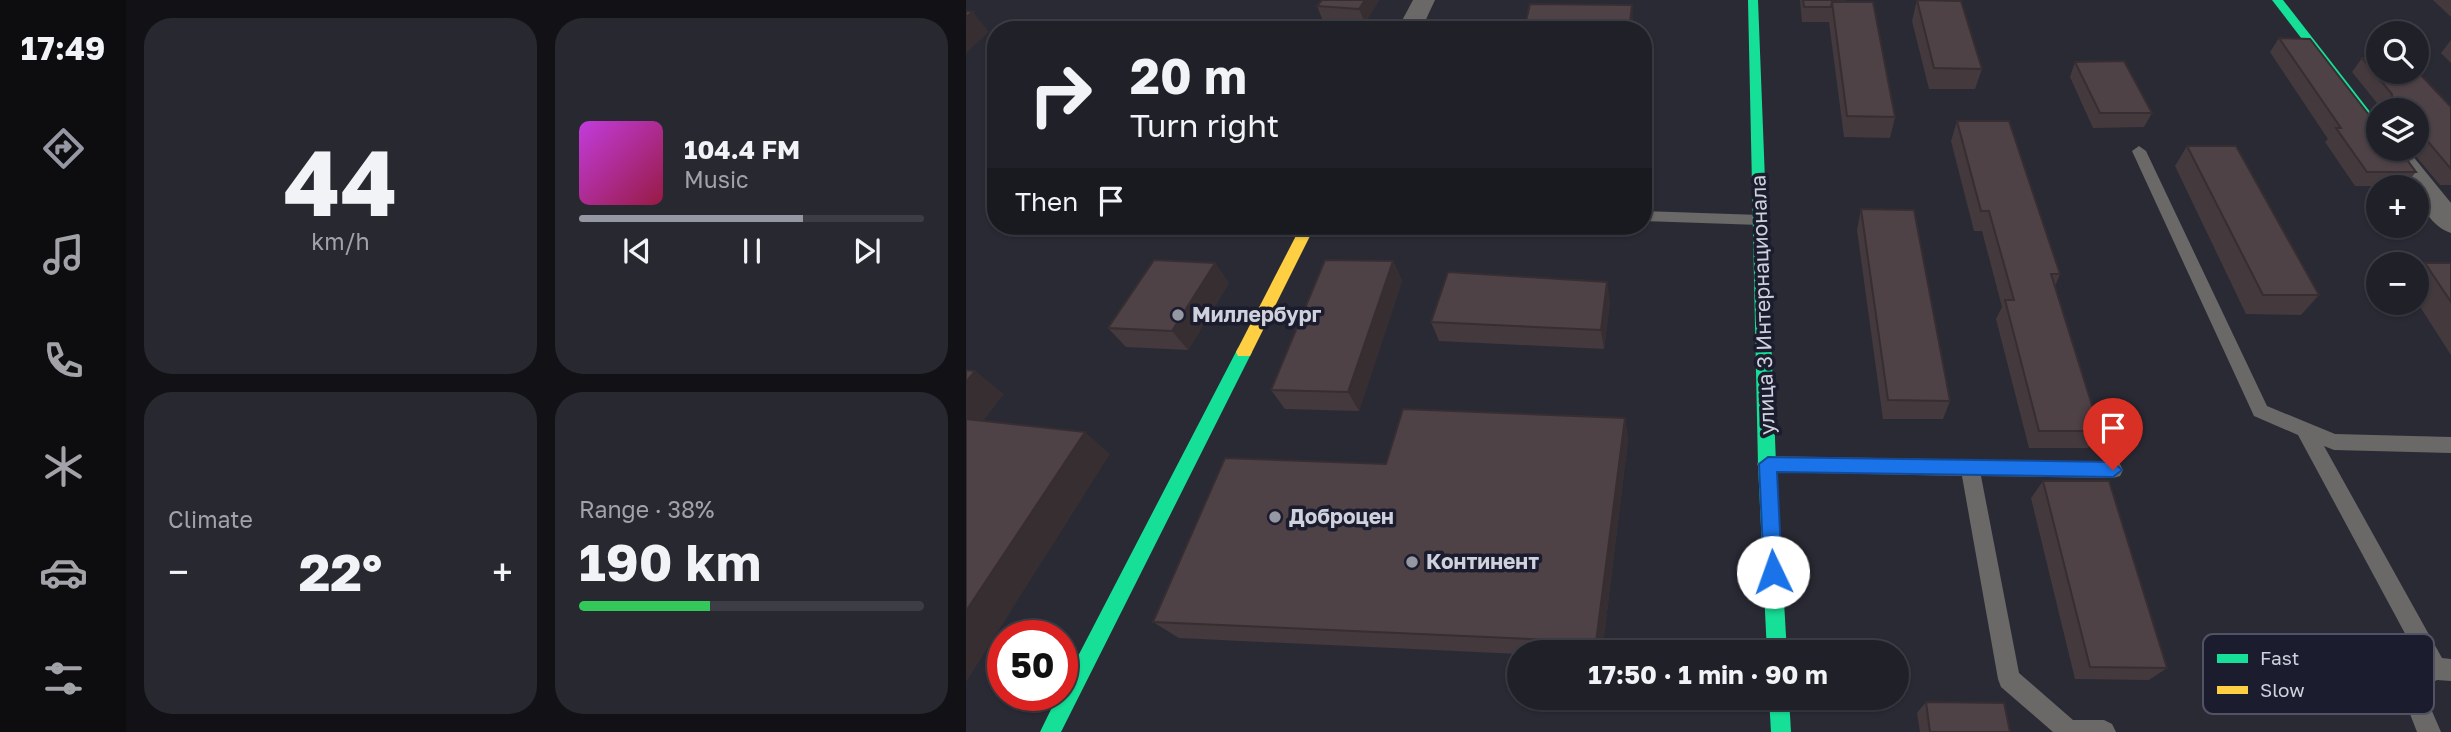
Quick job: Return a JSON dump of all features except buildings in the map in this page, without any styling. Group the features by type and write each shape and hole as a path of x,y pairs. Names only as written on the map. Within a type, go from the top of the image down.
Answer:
{"main road":[{"name":"улица 3 Интернационала","path":"1753,0 1776,640"},
{"path":"2277,0 2366,115"},
{"path":"1050,732 1303,235"},
{"path":"1780,710 1781,732"}],"street":[{"path":"1414,21 1424,0"},
{"path":"2402,161 2451,223"}],"lane":[{"path":"2139,151 2260,411 2334,442 2451,445"},
{"path":"1652,216 1760,220"},
{"path":"2305,430 2422,634"},
{"path":"1768,464 2113,470"},
{"path":"1970,468 2009,679 2052,724 2069,731 2105,732"},
{"path":"2434,654 2443,670"},
{"path":"2422,714 2429,732"}],"traffic: fast":[{"path":"1753,0 1767,464 1776,640"},
{"path":"2277,0 2366,115"},
{"path":"1050,732 1244,352"},
{"path":"1780,710 1781,732"}],"traffic: slow":[{"path":"1244,352 1303,235"}],"place":[{"name":"Миллербург","path":"1178,315"},
{"name":"Доброцен","path":"1275,517"},
{"name":"Континент","path":"1412,562"}],"route":[{"path":"1773,572 1768,464 2113,470"}]}
